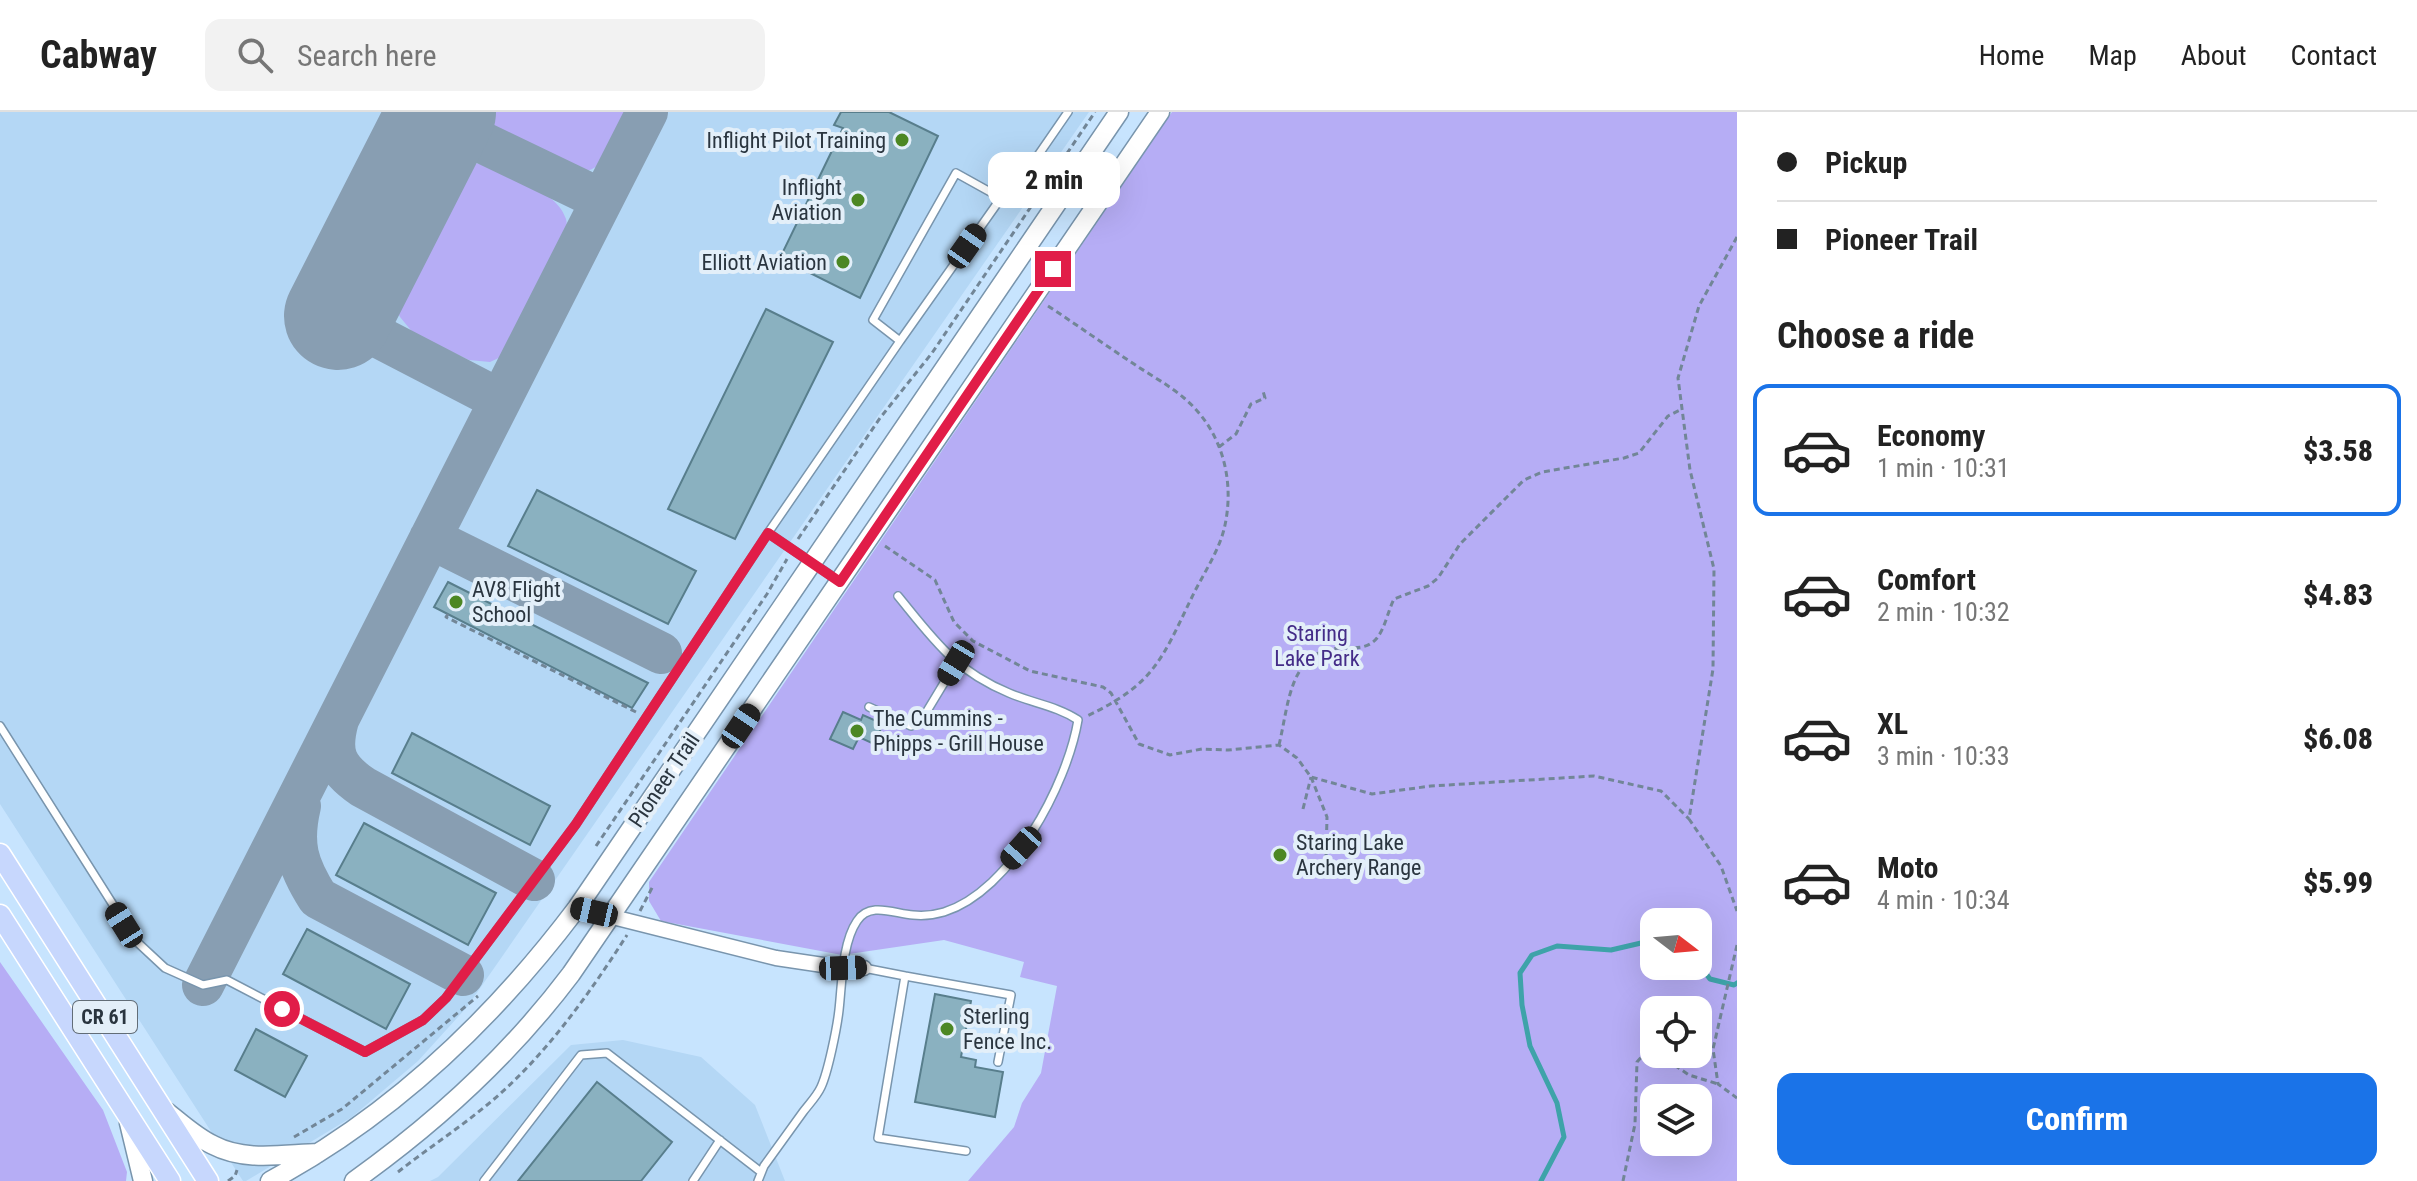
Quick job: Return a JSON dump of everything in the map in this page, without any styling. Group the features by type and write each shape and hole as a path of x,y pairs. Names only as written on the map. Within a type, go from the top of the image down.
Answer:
{"main road":[{"name":"Pioneer Trail","path":"270,1181 321,1152 413,1083 466,1036 509,993 577,908 1119,112"},
{"name":"Pioneer Trail","path":"354,1181 391,1155 468,1091 537,1019 612,916 1160,112"},
{"name":"CR 61","path":"0,854 167,1112 208,1181"},
{"name":"CR 61","path":"0,915 170,1181"},
{"path":"167,1112 211,1145 243,1155 321,1152"},
{"path":"128,1117 143,1181"}],"street":[{"path":"577,908 776,958 864,968"}],"lane":[{"path":"900,341 873,320 956,173 1001,198 1010,196 1068,112"},
{"path":"0,726 124,925 150,956 165,968 203,985 227,980 365,1052 423,1020 446,998 576,824 768,533 1001,198"},
{"path":"768,533 840,582"},
{"path":"758,1181 761,1172 821,1087 839,1014 843,968 857,919 867,912 886,910 915,916 944,912 973,897 1021,848 1053,797 1066,769 1078,720 1062,709 1009,693 965,670 945,654 898,596"},
{"path":"869,707 911,726 921,721 956,663"},
{"path":"864,968 1011,995 998,1062"},
{"path":"905,976 878,1138 966,1151"},
{"path":"484,1181 581,1055 607,1053 761,1172"},
{"path":"692,1180 720,1140"}],"path":[{"path":"594,850 767,594 806,524 880,418 932,353 1095,112"},
{"path":"1689,819 1713,669 1714,569 1690,470 1678,378 1699,306 1737,237"},
{"path":"1048,306 1184,398 1206,421 1224,457 1227,497 1225,526 1219,542 1175,637 1160,660 1145,680 1116,702 1078,720"},
{"path":"1219,447 1236,434 1251,404 1265,398 1263,391"},
{"path":"1279,745 1299,669 1310,655 1324,650 1368,645 1377,638 1394,599 1428,586 1438,578 1460,544 1524,480 1542,472 1639,453 1668,416 1682,409"},
{"path":"885,546 935,580 954,622 973,641 1030,671 1103,687 1111,693 1139,744 1164,753 1279,745 1297,758 1311,777 1327,817 1326,857 1329,858"},
{"path":"448,614 446,617 646,717"},
{"path":"1311,777 1372,794 1431,786 1594,776 1661,791 1689,819 1721,866 1737,911"},
{"path":"1303,809 1311,777"},
{"path":"1718,1084 1713,1049 1737,945"},
{"path":"292,1138 342,1109 481,993"},
{"path":"1623,1181 1635,1124 1637,1062 1640,1058"},
{"path":"1678,1068 1689,1075 1718,1084 1737,1098"},
{"path":"228,1181 235,1176 243,1155"}],"shaded area":[{"path":"0,112 1089,112 467,1007 418,1061 352,1117 246,1181 243,1181 0,804"},
{"path":"623,1040 701,1057 755,1105 785,1181 430,1181 438,1177 571,1045"}],"green space":[{"path":"482,112 632,112 616,145 601,163 581,172 568,172 500,137 491,130"},
{"name":"Staring Lake Park","path":"1172,112 1737,112 1737,1181 968,1181 1014,1127 1022,1103 1041,1073 1057,986 1020,977 1024,962 944,940 842,955 661,921 649,901 649,882"},
{"path":"461,162 494,168 543,193 559,206 566,219 562,246 536,303 511,349 490,362 469,360 414,334 393,303 394,275 444,175"},
{"path":"0,962 103,1110 127,1172 126,1181 0,1181"}],"building":[{"name":"Inflight Aviation","path":"841,112 889,112 938,136 860,298 780,258 843,128 834,125"},
{"path":"766,309 833,342 735,539 668,509"},
{"path":"537,490 696,571 668,624 508,546"},
{"path":"448,582 648,683 632,708 434,607"},
{"name":"The Cummins - Phipps - Grill House","path":"843,712 861,720 863,715 883,724 874,744 859,737 853,749 830,739"},
{"path":"412,733 550,806 530,845 392,773"},
{"path":"364,823 496,893 468,945 336,875"},
{"path":"307,929 410,984 386,1029 283,974"},
{"name":"Sterling Fence Inc.","path":"935,994 971,1001 961,1057 976,1060 975,1067 1003,1072 995,1117 915,1102"},
{"path":"256,1029 307,1056 285,1097 235,1070"},
{"path":"597,1082 672,1142 641,1181 518,1181"}],"waterway":[{"path":"1541,1181 1564,1137 1557,1103 1530,1046 1520,973 1532,955 1557,946 1611,950 1640,943"},
{"path":"1712,980 1737,983"}],"taxiway":[{"path":"419,112 602,200"},
{"path":"203,985 647,112"},
{"path":"338,316 500,400"},
{"path":"430,538 661,653"},
{"path":"338,720 334,742 337,759 354,780 534,880"},
{"path":"300,806 296,832 298,854 318,898 463,975"}],"runway":[{"path":"338,316 442,112"}],"place":[{"name":"Inflight Pilot Training","path":"902,140"},
{"name":"Inflight Aviation","path":"858,200"},
{"name":"Elliott Aviation","path":"843,262"},
{"name":"AV8 Flight School","path":"456,602"},
{"name":"The Cummins - Phipps - Grill House","path":"857,731"},
{"name":"Staring Lake Archery Range","path":"1280,855"},
{"name":"Sterling Fence Inc.","path":"947,1029"}],"route":[{"path":"282,1009 365,1052 423,1020 446,998 576,824 768,533 840,582 1053,269"}]}
